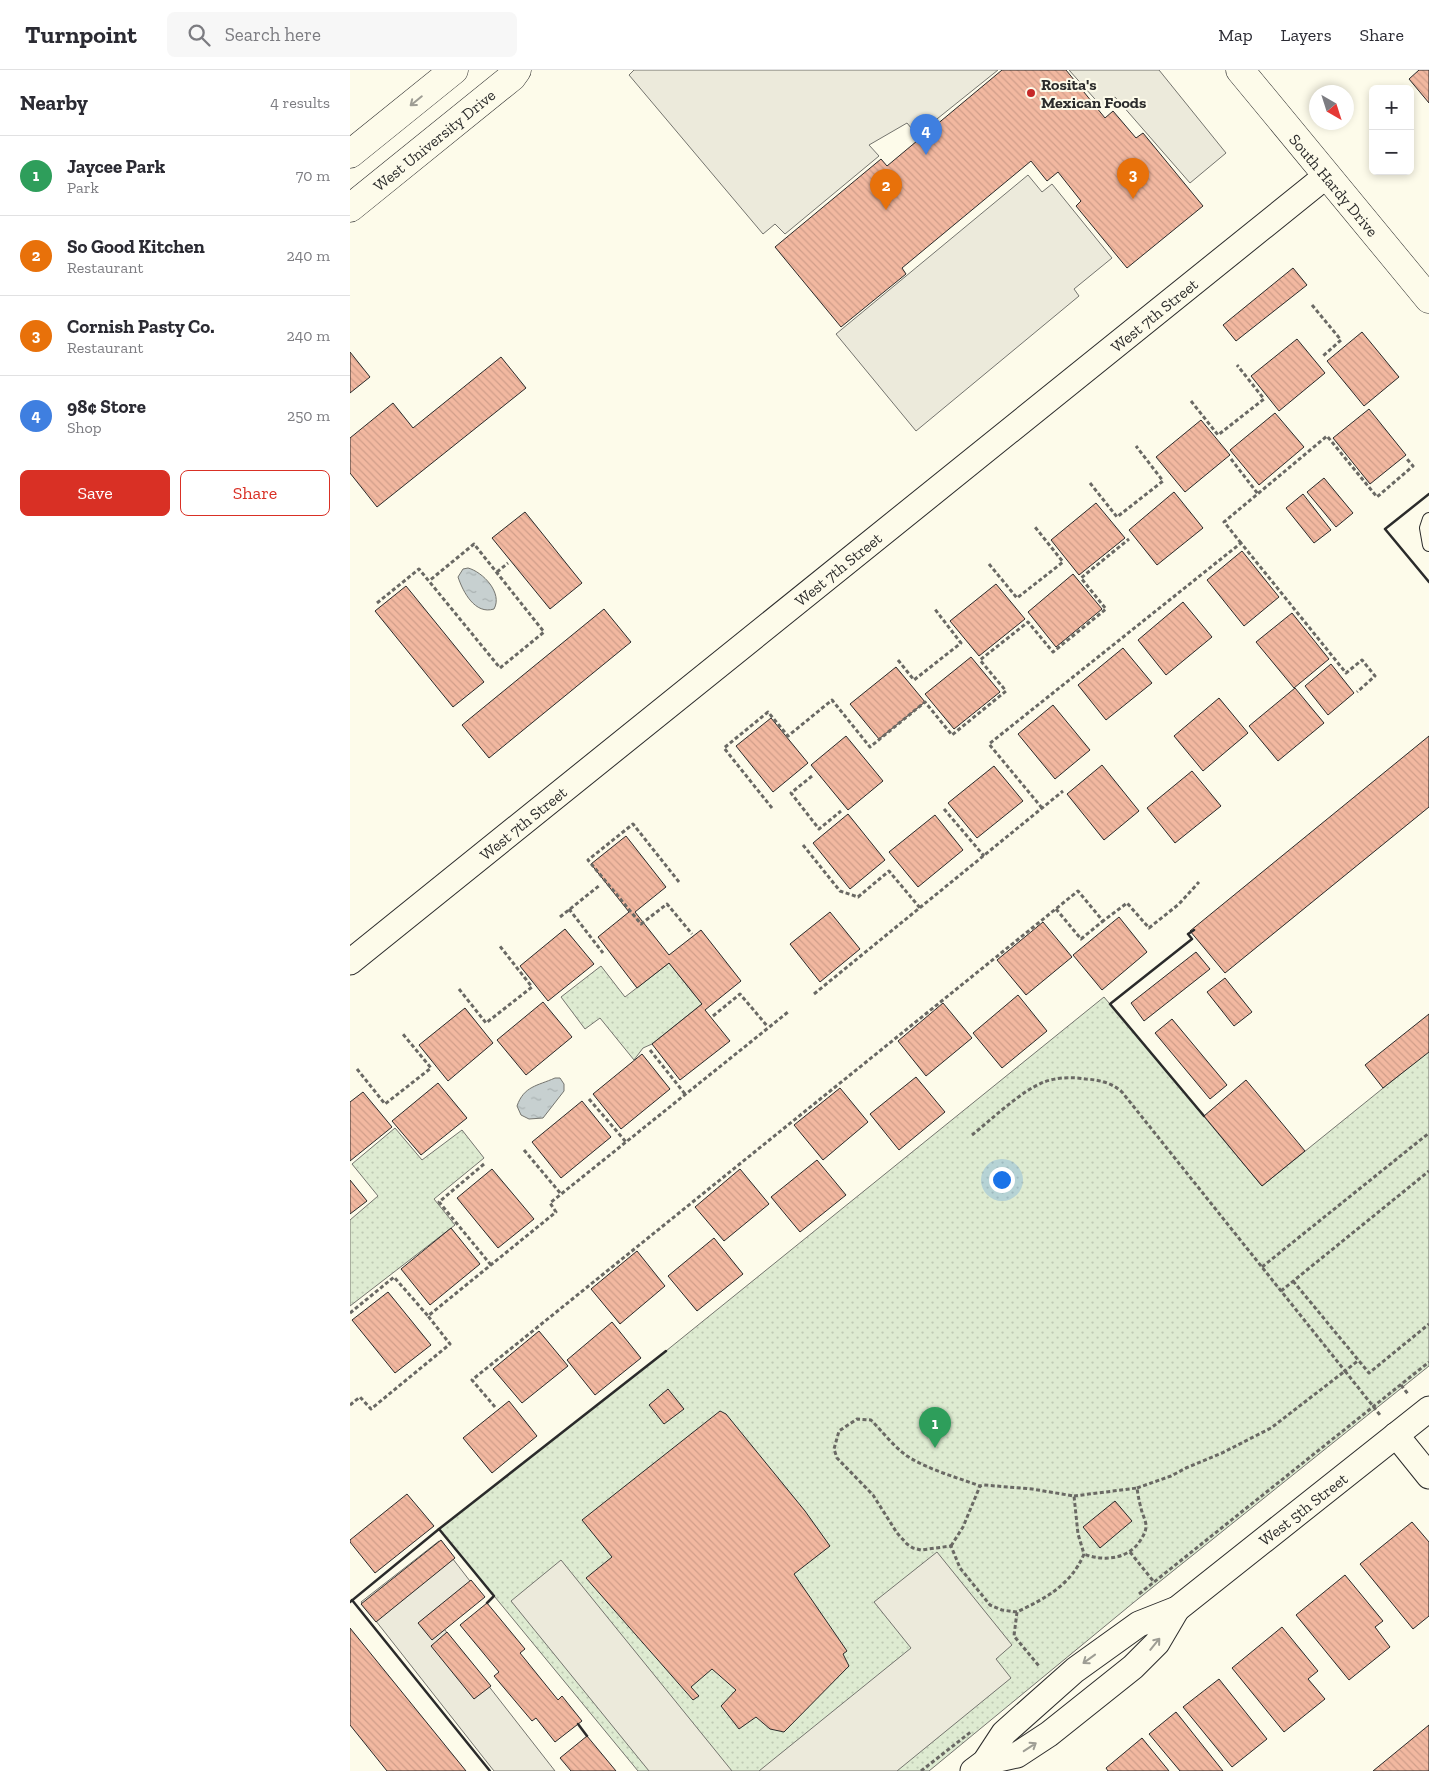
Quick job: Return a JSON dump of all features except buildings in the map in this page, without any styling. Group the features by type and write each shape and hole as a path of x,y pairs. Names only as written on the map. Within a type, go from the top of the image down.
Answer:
{"main road":[{"path":"350,154 454,70"},
{"name":"West University Drive","path":"350,208 512,77 517,70"},
{"name":"South Hardy Drive","path":"1240,70 1429,299"}],"street":[{"name":"West 7th Street","path":"350,962 1326,176"},
{"name":"West 5th Street","path":"979,1766 1004,1733 1075,1670 1139,1624 1177,1609 1429,1409"},
{"path":"1396,1435 1429,1476"},
{"name":"West 5th Street","path":"979,1766 1017,1755 1049,1734 1132,1667 1157,1643 1177,1609"}],"lane":[{"path":"1427,524 1429,545"}],"path":[{"path":"1312,305 1341,340 1323,356"},
{"path":"1192,401 1218,434 1264,399 1237,365"},
{"path":"1357,692 1376,676 1362,660 1346,673 1224,522 1327,436 1377,496 1413,466 1407,458"},
{"path":"1090,483 1117,517 1163,481 1136,446"},
{"path":"1231,459 1258,494"},
{"path":"989,564 1017,598 1063,562 1035,527"},
{"path":"772,808 724,748 768,712 788,736 832,700 870,747 926,702 952,735 1006,692 980,660 1028,622 1053,652 1106,609 1082,578 1129,539"},
{"path":"1042,808 989,744 1242,543"},
{"path":"377,603 420,569 429,581 500,668 544,632 474,544 429,581"},
{"path":"497,572 508,563"},
{"path":"898,660 914,680 961,643 934,608"},
{"path":"812,776 790,793 819,829 841,811"},
{"path":"814,994 1063,791"},
{"path":"944,809 984,856"},
{"path":"679,882 633,824 588,860 641,924 667,904 692,934"},
{"path":"802,845 840,890 858,897 889,871 920,908"},
{"path":"1056,909 1081,939 1127,903 1149,928 1179,904 1199,882"},
{"path":"560,917 600,885"},
{"path":"495,1407 472,1380 1078,891 1103,922"},
{"path":"569,910 603,953"},
{"path":"459,989 486,1023 532,987 499,946"},
{"path":"714,1016 740,994 768,1027"},
{"path":"428,1316 556,1212 550,1203 788,1012"},
{"path":"357,1070 384,1104 431,1068 402,1032"},
{"path":"650,1050 685,1094"},
{"path":"972,1135 1033,1087 1046,1082 1078,1078 1093,1079 1114,1085 1122,1092 1396,1435"},
{"path":"590,1099 626,1142"},
{"path":"1262,1268 1429,1133"},
{"path":"524,1150 561,1194"},
{"path":"484,1164 438,1202 491,1265"},
{"path":"1281,1291 1429,1171"},
{"path":"350,1313 394,1277 450,1344 371,1409 360,1397 350,1405"},
{"path":"1293,1281 1369,1373 1429,1324"},
{"path":"980,1486 964,1527 951,1546 921,1550 913,1548 896,1533 873,1495 837,1458 834,1449 836,1436 842,1428 852,1421 857,1419 871,1420 893,1444 908,1456 953,1477 980,1486 1015,1487 1074,1496 1137,1488 1222,1454 1271,1428 1358,1360"},
{"path":"1130,1552 1154,1582 1429,1362"},
{"path":"1401,1385 1409,1394"},
{"path":"1346,1429 1349,1433"},
{"path":"1084,1554 1103,1558 1120,1557 1136,1547 1145,1531 1146,1524 1140,1507 1137,1488"},
{"path":"951,1546 960,1568 990,1605 1002,1610 1017,1612 1057,1591 1080,1565 1084,1554 1078,1534 1074,1496"},
{"path":"1017,1612 1014,1636 1044,1672"}],"green space":[{"path":"669,963 702,1004 652,1044 643,1048 634,1060 600,1018 585,1029 561,997 601,966 625,997"},
{"path":"1104,997 1262,1186 1429,1051 1429,1366 1133,1603 929,1771 638,1771 439,1529 666,1351"},
{"path":"395,1128 422,1160 462,1130 484,1158 434,1199 455,1225 350,1306 350,1220 378,1196 352,1164"}],"shaded area":[{"path":"634,70 998,70 917,135 907,123 869,145 879,156 785,234 775,224 763,234 629,75"},
{"path":"1069,70 1159,70 1226,153 1190,183 1115,97 1102,107"},
{"path":"1028,175 1042,192 1052,184 1112,258 1074,289 1079,296 916,431 836,334"},
{"path":"439,1541 480,1594 441,1625 555,1771 494,1771 361,1602"},
{"path":"937,1552 1012,1645 996,1659 1011,1678 897,1771 759,1771 911,1648 874,1602"},
{"path":"561,1560 732,1771 649,1771 511,1601"}],"water":[{"path":"468,568 480,574 494,590 496,603 494,609 481,609 471,601 463,589 458,577 463,569"},
{"path":"555,1078 560,1078 564,1084 564,1091 543,1118 529,1119 521,1115 517,1106 523,1094 532,1087"}],"wall":[{"path":"1429,494 1385,529 1429,582"},
{"path":"1194,930 1188,934 1192,939 1110,1004 1204,1116"},
{"path":"439,1529 666,1351"},
{"path":"350,1602 439,1529 494,1596 487,1603"},
{"path":"352,1600 490,1771"},
{"path":"578,1724 587,1736"}],"place":[{"name":"Rosita's Mexican Foods","path":"1031,93"},
{"name":"98¢ Store","path":"926,155"},
{"name":"Cornish Pasty Co.","path":"1133,199"},
{"name":"So Good Kitchen","path":"886,210"},
{"name":"Jaycee Park","path":"935,1448"}]}
